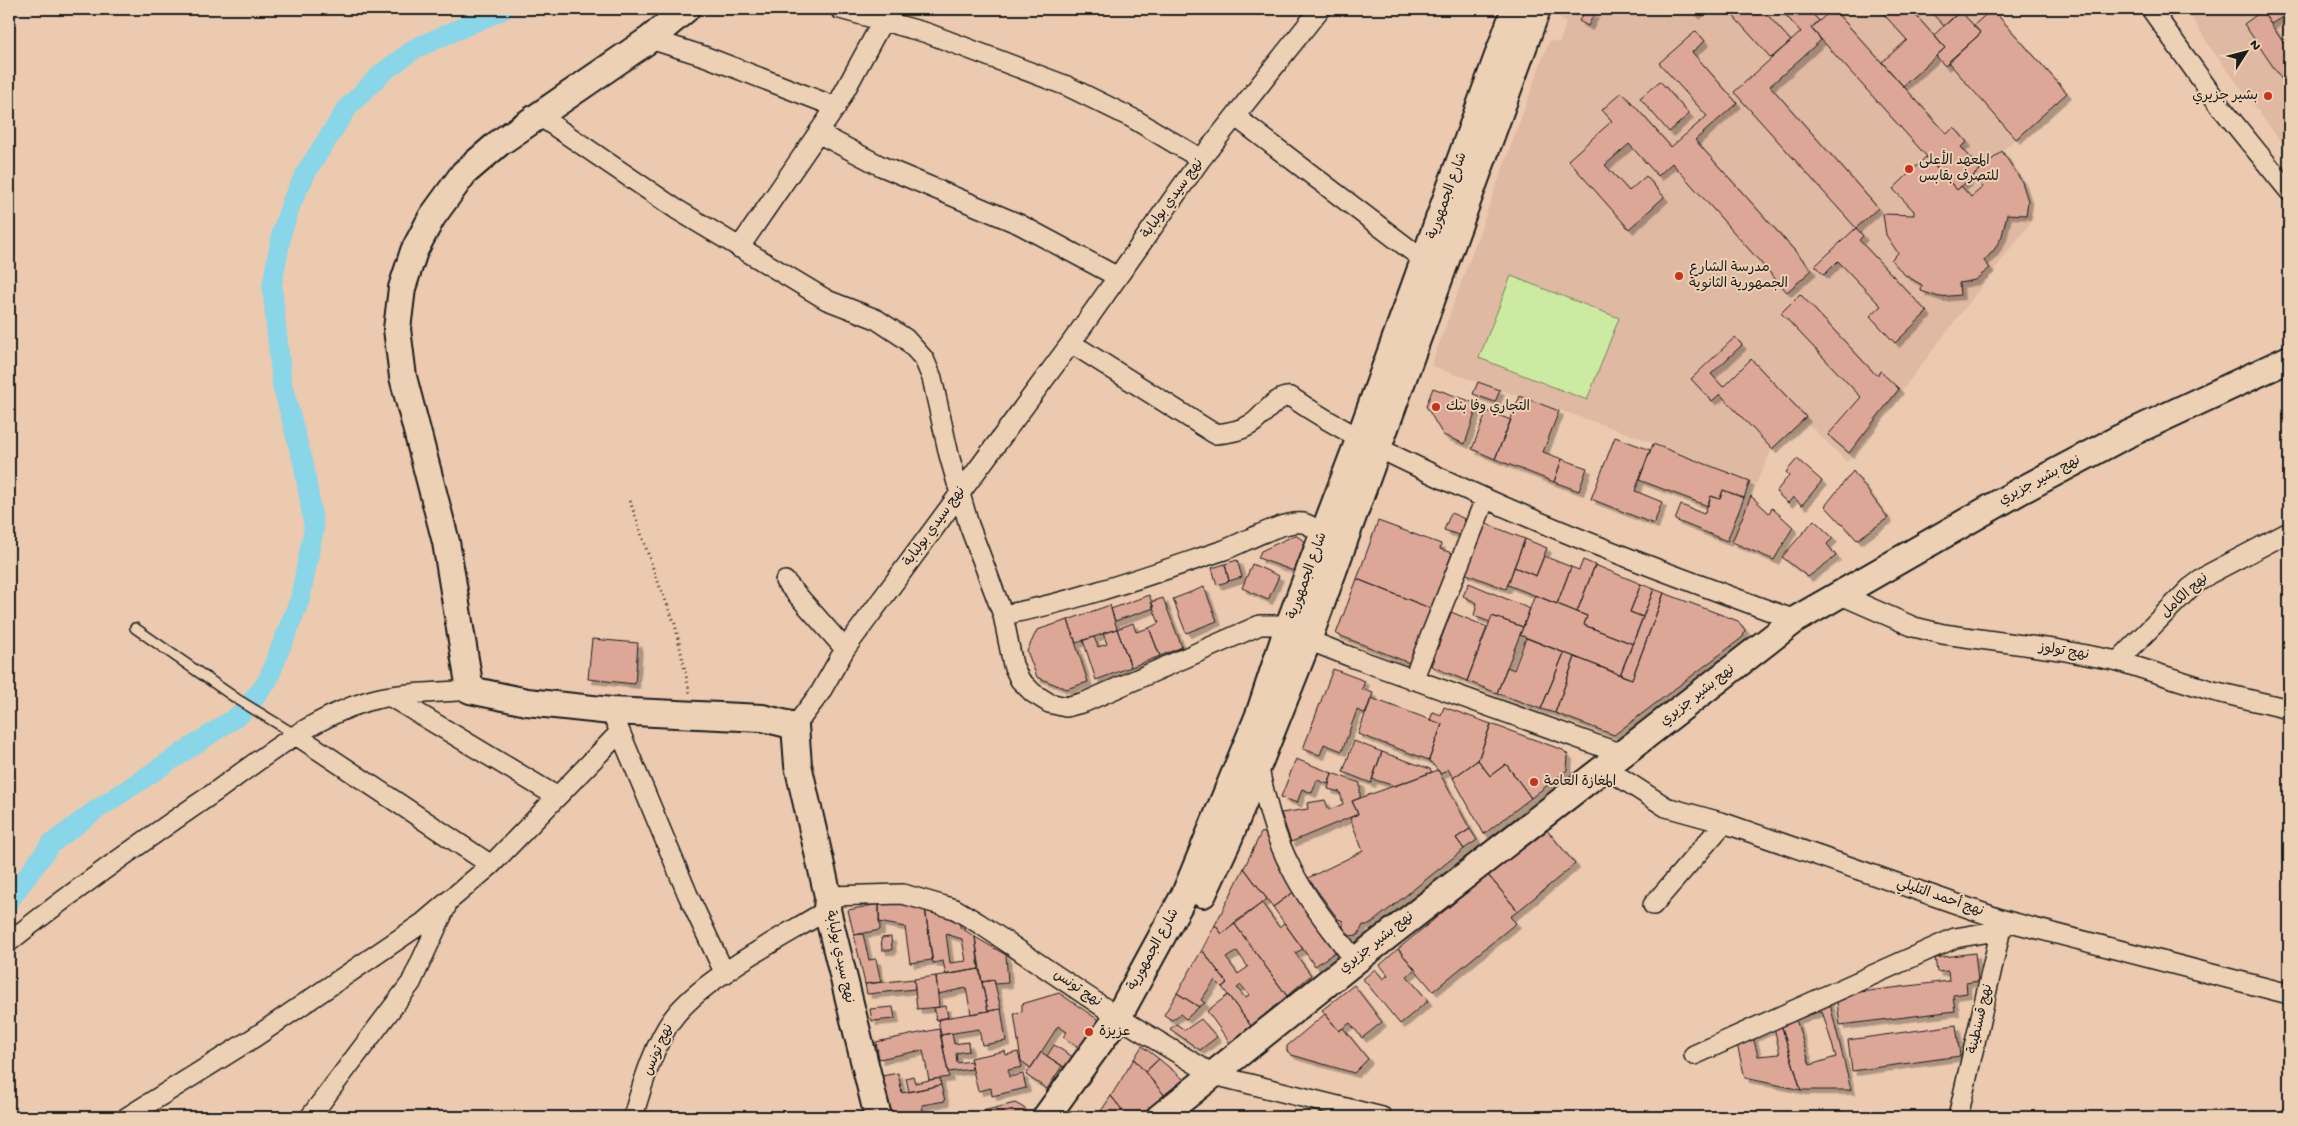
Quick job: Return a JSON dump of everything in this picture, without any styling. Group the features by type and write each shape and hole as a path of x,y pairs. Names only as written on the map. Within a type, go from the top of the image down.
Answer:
{"street":[{"path":"470,690 446,542 402,377 398,330 402,288 414,251 432,217 464,173 499,143 650,39 686,9"},
{"path":"840,9 884,15 1067,86 1134,119 1201,159"},
{"name":"شارع الجمهورية","path":"1068,1117 1206,889 1258,765 1298,635 1323,534 1369,444 1425,261 1515,9"},
{"name":"شارع الجمهورية","path":"1046,1117 1125,1021 1185,894 1259,715 1298,635 1369,444 1537,9"},
{"path":"2151,9 2220,106 2289,191"},
{"name":"نهج سيدي بولبابة","path":"878,1117 798,765 795,726 820,693 845,648 1071,342 1116,276 1201,159 1236,117 1314,11"},
{"path":"739,248 836,107 884,15"},
{"path":"650,39 704,56 836,107"},
{"name":"نهج أحمد التليلي","path":"538,115 676,209 739,248 828,300 876,319 906,339 924,359 932,378 938,413 975,542 1004,615 1013,666 1020,680 1032,693 1048,703 1066,707 1086,702 1260,625 1279,625 1298,635 1613,760 1666,807 1724,824 2003,925 2289,994"},
{"path":"1236,117 1425,261"},
{"path":"818,134 881,166 1019,224 1116,276"},
{"path":"1071,342 1215,434 1241,430 1253,423 1287,396 1369,444 1485,499 1569,534 1795,620"},
{"name":"نهج بشير جزيري","path":"1160,1117 1355,960 1795,620 2020,491 2120,438 2289,359"},
{"path":"1413,680 1485,499"},
{"path":"1004,615 1030,610 1159,571 1226,549 1285,526 1303,523 1323,534"},
{"name":"نهج الكامل","path":"2118,662 2190,588 2209,574 2289,532"},
{"path":"785,581 845,648"},
{"name":"نهج تولوز","path":"1841,595 1914,627 1943,634 2060,650 2118,662 2213,691 2289,709"},
{"path":"9,942 145,841 288,730 368,702 391,697 470,690 615,722 695,715 763,718 795,726"},
{"path":"391,697 556,796"},
{"path":"127,1117 325,991 388,949 448,904 491,865 556,796 615,722"},
{"path":"615,722 688,895 725,974"},
{"path":"288,730 491,865"},
{"path":"1258,765 1267,809 1291,869 1310,900 1355,960"},
{"path":"1653,905 1724,824"},
{"name":"نهج تونس","path":"633,1117 667,1028 678,1012 700,991 828,903 903,894 955,909 1125,1021 1214,1075 1382,1117"},
{"path":"310,1117 407,989 422,962 448,904"},
{"path":"1694,1055 1955,938 2003,925"},
{"name":"نهج قسنطينة","path":"1958,1117 2003,925"}],"lane":[{"path":"135,628 237,700 288,730"}],"path":[{"path":"630,502 656,577 675,624 695,715"}],"shaded area":[{"name":"مدرسة الشارع الجمهورية الثانوية","path":"1562,9 1992,9 2067,93 2002,151 2022,182 2028,209 2034,218 1847,462 1807,423 1772,449 1756,484 1638,437 1431,366 1549,41 1560,42 1566,23 1558,17"},
{"name":"بشير جزيري","path":"2187,9 2289,9 2289,152 2210,47"}],"green space":[{"path":"1511,276 1619,318 1587,400 1479,358"}],"building":[{"path":"1585,9 1594,14 1588,26 1579,21"},
{"path":"1690,9 1702,9 1696,15"},
{"path":"1727,9 1762,9 1791,41 1771,58"},
{"path":"1780,9 1808,9 1819,21 1811,28 1821,40 1770,86 1878,208 1856,228 1734,92 1801,32"},
{"path":"1833,9 1947,134 1954,127 1967,142 1961,147 1981,169 1957,190 1811,28"},
{"path":"1879,9 1910,9 1945,48 1903,86 1882,62 1907,40"},
{"path":"1928,9 1963,9 1944,26"},
{"path":"1992,9 2067,93 2016,139 1948,62 1981,33 1973,26"},
{"path":"2261,9 2289,9 2289,13 2271,24"},
{"path":"1960,11 1981,33 1945,66 1936,56 1945,48 1934,35"},
{"path":"2262,11 2289,51 2289,90 2244,24"},
{"path":"1696,31 1705,41 1692,52 1737,103 1695,140 1812,270 1787,292 1672,163 1658,176 1629,144 1605,165 1629,191 1646,176 1664,197 1629,229 1568,160 1612,121 1602,110 1622,92 1671,147 1707,116 1659,63"},
{"path":"1660,81 1689,114 1669,132 1640,98"},
{"path":"2002,151 2022,182 2028,201 2026,215 2007,214 2002,236 1994,250 1984,261 1990,268 1975,280 1959,283 1960,295 1939,297 1921,291 1922,285 1905,275 1891,260 1898,253 1886,235 1883,214 1914,215 1914,211 1893,189 1926,157 1957,190 1961,186 1971,197 1983,187 1973,176"},
{"path":"1856,228 1863,236 1859,240 1927,312 1895,343 1870,316 1881,306 1838,261 1824,275 1815,266"},
{"path":"1800,294 1877,376 1880,371 1899,389 1849,453 1828,435 1861,397 1781,313"},
{"path":"1735,337 1742,345 1711,374 1723,387 1751,359 1806,417 1772,449 1720,394 1712,401 1691,379"},
{"path":"1478,382 1500,390 1495,402 1473,394"},
{"path":"1433,388 1478,404 1465,444 1443,435 1426,406"},
{"path":"1520,396 1559,411 1543,452 1562,459 1554,482 1495,459"},
{"path":"1487,411 1511,420 1495,459 1472,449"},
{"path":"1615,437 1650,450 1635,491 1662,502 1654,524 1591,499"},
{"path":"1653,444 1750,481 1744,498 1723,490 1720,499 1711,496 1708,506 1639,480"},
{"path":"1562,459 1587,468 1579,491 1554,482"},
{"path":"1797,459 1822,481 1802,505 1793,497 1788,503 1776,492 1789,475 1786,472"},
{"path":"1853,471 1888,518 1857,540 1825,506"},
{"path":"1723,490 1744,498 1727,541 1675,520 1681,505 1704,514 1711,496 1720,499"},
{"path":"1751,496 1769,513 1772,508 1793,527 1774,560 1732,542"},
{"path":"1451,513 1465,519 1459,535 1444,530"},
{"path":"1814,520 1833,538 1827,544 1836,556 1808,577 1782,557"},
{"path":"1378,521 1441,544 1440,549 1452,553 1432,609 1357,579"},
{"path":"1484,523 1525,539 1506,589 1464,573"},
{"path":"1295,535 1306,542 1294,571 1258,558 1261,551"},
{"path":"1525,539 1547,548 1536,576 1514,567"},
{"path":"1544,556 1571,567 1557,604 1508,585 1514,567 1536,576"},
{"path":"1237,560 1242,577 1229,581 1225,564"},
{"path":"1583,560 1595,565 1577,612 1557,604 1571,567 1579,570"},
{"path":"1225,564 1229,581 1217,585 1212,568"},
{"path":"1252,564 1279,576 1268,600 1242,588"},
{"path":"1595,565 1641,584 1630,612 1643,617 1633,644 1584,625 1587,616 1577,612"},
{"path":"1357,579 1432,609 1412,664 1336,634"},
{"path":"1469,583 1530,609 1523,627 1492,616 1490,622 1474,616 1477,603 1463,596"},
{"path":"1641,584 1654,589 1643,617 1630,612"},
{"path":"1204,587 1217,621 1186,633 1173,599"},
{"path":"1654,589 1664,593 1632,679 1620,675"},
{"path":"1664,593 1738,621 1745,630 1743,637 1614,735 1555,713 1575,657 1632,679"},
{"path":"1149,595 1154,608 1115,621 1111,609"},
{"path":"1535,595 1587,616 1584,625 1633,644 1620,675 1520,635"},
{"path":"1163,598 1182,647 1160,656 1149,628 1159,623 1151,602"},
{"path":"1110,605 1117,629 1076,643 1068,620"},
{"path":"1451,612 1487,627 1467,681 1431,666"},
{"path":"1492,616 1523,627 1497,693 1467,681"},
{"path":"1068,620 1088,682 1066,689 1037,677 1027,651 1037,630"},
{"path":"1133,623 1136,632 1149,628 1160,656 1131,667 1117,629"},
{"path":"1117,629 1131,667 1096,680 1083,640 1094,637 1098,647 1107,644 1103,633"},
{"path":"1526,638 1564,653 1541,709 1497,693 1507,667 1514,670"},
{"path":"592,639 638,643 635,684 588,679"},
{"path":"1564,653 1575,657 1555,713 1541,709"},
{"path":"1333,669 1365,681 1362,689 1373,693 1366,714 1357,710 1342,751 1324,744 1320,755 1303,749"},
{"path":"1371,698 1442,724 1429,760 1358,734"},
{"path":"1444,707 1491,724 1478,760 1453,778 1448,769 1441,774 1429,760 1442,724 1430,720 1433,712 1441,715"},
{"path":"1491,724 1563,750 1568,755 1567,770 1531,798 1506,764 1490,776 1478,760"},
{"path":"1354,741 1382,752 1371,783 1343,772"},
{"path":"1382,752 1430,769 1432,772 1395,786 1372,779"},
{"path":"1296,759 1332,773 1328,784 1317,780 1312,793 1302,789 1297,803 1281,797"},
{"path":"1478,760 1490,776 1506,764 1531,798 1484,834 1453,778"},
{"path":"1438,770 1470,829 1456,838 1464,849 1369,925 1363,925 1358,935 1349,936 1343,930 1343,921 1338,919 1308,878 1363,851 1350,818 1358,814 1352,801"},
{"path":"1332,773 1360,783 1360,798 1352,801 1358,814 1291,842 1281,813 1308,809 1307,803 1325,800 1329,810 1343,804 1340,792 1328,789"},
{"path":"1470,829 1477,840 1464,849 1456,838"},
{"path":"1546,829 1575,864 1518,911 1488,875"},
{"path":"1266,832 1295,891 1273,907 1244,868 1261,833"},
{"path":"1244,868 1267,899 1222,934 1215,925"},
{"path":"1488,875 1518,911 1510,917 1516,923 1433,991 1398,949"},
{"path":"1295,891 1338,950 1315,966 1273,907"},
{"path":"879,901 925,908 932,960 910,963 905,927 879,922"},
{"path":"1262,903 1279,927 1284,923 1303,949 1295,953 1311,975 1287,996 1234,923"},
{"path":"879,904 880,930 854,935 848,910"},
{"path":"925,908 960,923 960,927 975,937 979,969 946,975 943,961 933,963","holes":["946,934 962,939 966,961 950,963"]},
{"path":"1234,923 1287,996 1251,1026 1222,987 1227,983 1202,950 1215,925 1222,934","holes":["1237,951 1248,967 1238,974 1226,958","1241,985 1249,995 1245,998 1237,988"]},
{"path":"863,934 869,960 876,959 881,982 865,984 854,935"},
{"path":"891,937 892,950 882,950 881,938"},
{"path":"975,937 1006,955 1008,983 995,984 994,980 982,982"},
{"path":"1398,949 1415,969 1407,976 1428,1001 1400,1024 1363,979 1375,969 1383,979 1388,975 1380,965"},
{"path":"1202,950 1227,983 1222,987 1215,980 1201,1000 1205,1003 1199,1007 1177,993"},
{"path":"1975,953 1978,981 1966,983 1967,993 1953,995 1955,1011 1840,1025 1836,995 1949,981 1948,971 1937,972 1935,958"},
{"path":"979,969 988,1011 971,1014 966,988 938,994 936,976"},
{"path":"936,976 939,1007 917,1009 914,979"},
{"path":"914,979 915,989 867,994 865,984"},
{"path":"994,980 1001,1009 988,1011 982,982"},
{"path":"1354,985 1382,1022 1362,1038 1350,1023 1339,1031 1322,1010"},
{"path":"1059,993 1103,1023 1085,1051 1063,1037 1067,1032 1058,1026 1031,1068 1021,1061 1014,1013 1022,1012 1022,1004"},
{"path":"1177,993 1199,1007 1186,1019 1180,1014 1172,1020 1164,1015"},
{"path":"1228,995 1251,1026 1230,1043 1207,1011"},
{"path":"1828,996 1851,1090 1801,1090 1781,1024","holes":["1822,1011 1836,1057 1810,1065 1796,1019"]},
{"path":"946,1006 948,1018 936,1020 934,1008"},
{"path":"893,1007 895,1019 872,1021 870,1009"},
{"path":"1001,1009 1006,1041 982,1045 979,1029 941,1035 938,1019"},
{"path":"1325,1014 1339,1031 1343,1028 1368,1059 1354,1073 1292,1055 1287,1051 1287,1046"},
{"path":"1201,1019 1217,1037 1200,1050 1170,1029 1176,1024 1185,1030"},
{"path":"1781,1024 1801,1090 1745,1078 1736,1040","holes":["1774,1027 1780,1054 1758,1056 1753,1037"]},
{"path":"1956,1025 1960,1056 1852,1071 1848,1040"},
{"path":"939,1029 949,1077 929,1080 923,1050 879,1059 876,1042"},
{"path":"952,1033 954,1044 968,1042 969,1051 956,1053 957,1063 971,1061 972,1069 948,1072 941,1035"},
{"path":"1054,1045 1079,1061 1072,1072 1047,1056"},
{"path":"1142,1046 1159,1059 1145,1072 1134,1059"},
{"path":"1005,1051 1006,1055 1018,1052 1022,1067 1008,1070 1009,1077 1023,1074 1026,1088 992,1096 991,1088 978,1091 970,1058"},
{"path":"1041,1052 1062,1066 1047,1089 1026,1075"},
{"path":"1134,1059 1167,1098 1142,1117 1128,1117 1111,1096"},
{"path":"1159,1059 1188,1083 1167,1098 1145,1072"},
{"path":"898,1073 902,1093 941,1085 945,1101 922,1105 923,1111 910,1114 910,1117 893,1117 882,1076"},
{"path":"913,1076 915,1083 940,1078 941,1085 909,1092 906,1078"},
{"path":"1111,1096 1128,1117 1097,1117"},
{"path":"1015,1103 1024,1108 1030,1117 985,1117 983,1111"}],"waterway":[{"path":"9,901 51,844 96,810 241,714 267,682 300,599 314,528 304,466 282,384 272,285 282,232 292,201 308,169 348,107 382,73 416,48 504,9"}],"place":[{"name":"بشير جزيري","path":"2268,96"},
{"name":"المعهد الأعلى للتصرف بقابس","path":"1909,169"},
{"name":"مدرسة الشارع الجمهورية الثانوية","path":"1679,276"},
{"name":"التجاري وفا بنك","path":"1436,407"},
{"name":"المغازة العامة","path":"1534,782"},
{"name":"عزيزة","path":"1089,1032"}]}
